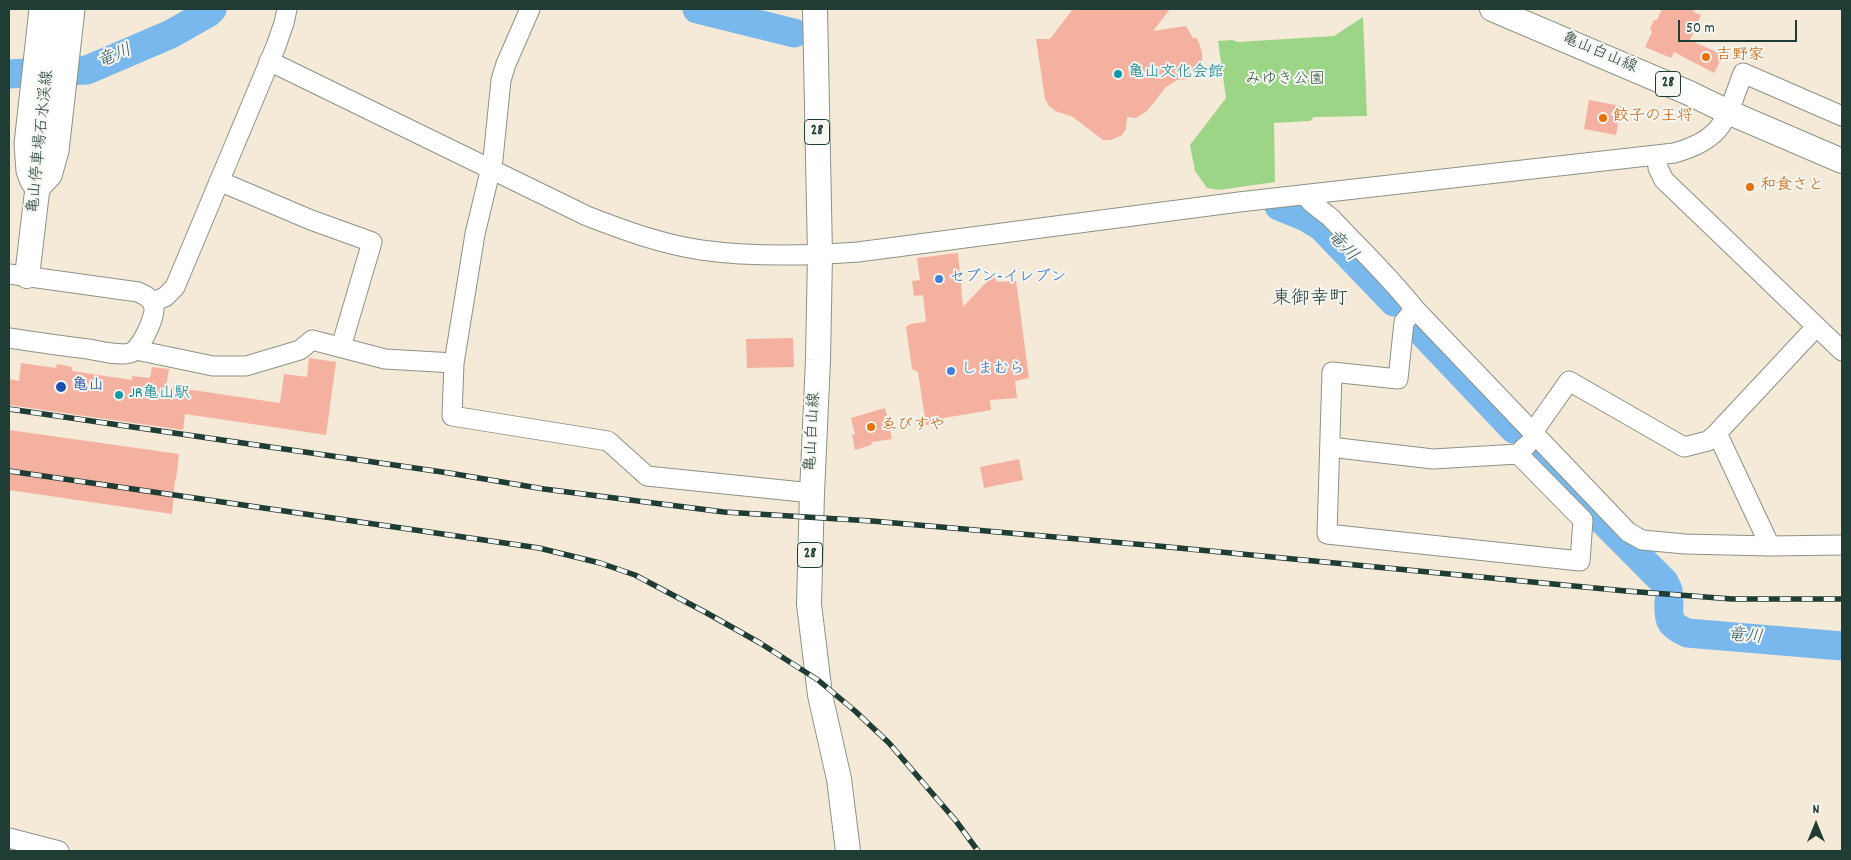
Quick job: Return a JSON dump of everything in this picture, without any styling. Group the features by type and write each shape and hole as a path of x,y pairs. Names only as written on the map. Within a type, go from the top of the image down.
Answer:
{"main road":[{"name":"亀山停車場石水渓線","path":"18,275 37,192 25,146 55,9"},
{"name":"亀山白山線","path":"815,9 820,255 810,621 821,702 839,779 848,851"},
{"name":"亀山白山線","path":"1492,9 1842,161"}],"street":[{"path":"25,146 39,9"},
{"path":"37,192 52,176 59,151 75,9"},
{"path":"152,302 165,297 175,286 269,61 284,23 287,9"},
{"path":"530,9 501,80 493,159 475,234 454,363 452,416 608,442 647,476 812,493"},
{"path":"269,61 587,216 640,235 699,250 755,254 820,255 858,252 1239,202 1674,153 1705,142 1722,126 1743,73 1842,116"},
{"path":"1657,155 1658,168 1664,180 1842,351"},
{"path":"219,181 311,220 372,242 342,347"},
{"path":"1305,195 1309,201 1336,224 1403,294 1426,322 1628,532 1642,540 1685,544 1842,545"},
{"path":"9,338 118,354 131,353 136,350 152,318 154,308 152,302 147,297 138,292 18,275"},
{"path":"1415,308 1404,322 1398,379 1332,372 1327,534 1580,561 1583,520 1518,454"},
{"path":"1330,447 1433,459 1518,454 1535,434 1569,381 1684,447 1708,441 1717,433 1816,326"},
{"path":"136,350 213,366 246,366 300,350 312,340 385,359 454,363"},
{"path":"1717,433 1770,546"},
{"path":"9,838 59,851"}],"green space":[{"name":"みゆき公園","path":"1363,17 1367,116 1314,117 1310,121 1274,123 1275,182 1219,190 1207,188 1195,171 1190,145 1226,98 1218,41 1232,40 1238,42 1334,36"}],"building":[{"name":"亀山文化会館","path":"1073,9 1170,9 1153,31 1186,26 1193,38 1197,38 1202,52 1202,67 1189,79 1177,80 1166,87 1147,111 1136,118 1127,117 1126,129 1122,135 1111,140 1103,140 1073,117 1055,111 1045,99 1036,39 1050,39"},
{"path":"1662,9 1695,9 1693,12 1701,15 1690,40 1723,55 1714,73 1674,52 1671,58 1645,47 1652,32 1650,29 1654,20 1657,20"},
{"name":"餃子の王将","path":"1589,100 1621,106 1616,135 1584,129"},
{"path":"958,253 963,307 993,275 997,282 1016,281 1029,378 1015,381 1017,398 990,400 991,410 944,418 944,423 926,425 918,372 912,369 906,327 910,324 926,322 923,295 914,296 912,281 920,280 917,258"},
{"path":"793,338 794,367 747,368 746,339"},
{"name":"JR亀山駅","path":"309,358 336,362 326,435 185,414 183,430 9,405 9,379 19,381 21,363 56,368 57,364 72,367 72,371 132,380 132,376 150,378 152,367 169,369 166,386 280,403 284,374 307,377"},
{"path":"885,408 892,439 872,442 871,445 855,450 852,435 855,434 851,418"},
{"path":"9,430 179,454 172,514 9,490"},
{"path":"1019,459 1023,480 984,488 980,467"}],"waterway":[{"name":"竜川","path":"9,74 87,70 171,34 212,9"},
{"name":"竜川","path":"697,9 794,33"},
{"name":"竜川","path":"1279,206 1306,217 1322,227 1394,302"},
{"name":"竜川","path":"1421,331 1514,429"},
{"name":"竜川","path":"1534,451 1664,582 1668,590"},
{"name":"竜川","path":"1669,602 1671,622 1687,633 1842,646"}],"railway":[{"path":"9,409 449,473 544,489 724,512 872,521 1158,546 1626,591 1732,599 1842,599"},
{"path":"9,471 539,548 600,563 635,575 760,643 818,680 889,743 956,821 978,851"}],"place":[{"name":"吉野家","path":"1706,57"},
{"name":"亀山文化会館","path":"1118,74"},
{"name":"餃子の王将","path":"1603,118"},
{"name":"和食さと","path":"1750,187"},
{"name":"セブン-イレブン","path":"939,279"},
{"name":"しまむら","path":"951,371"},
{"name":"亀山","path":"61,387"},
{"name":"JR亀山駅","path":"119,395"},
{"name":"ゑびすや","path":"871,427"}],"district":[{"name":"東御幸町","path":"1310,300"}]}
